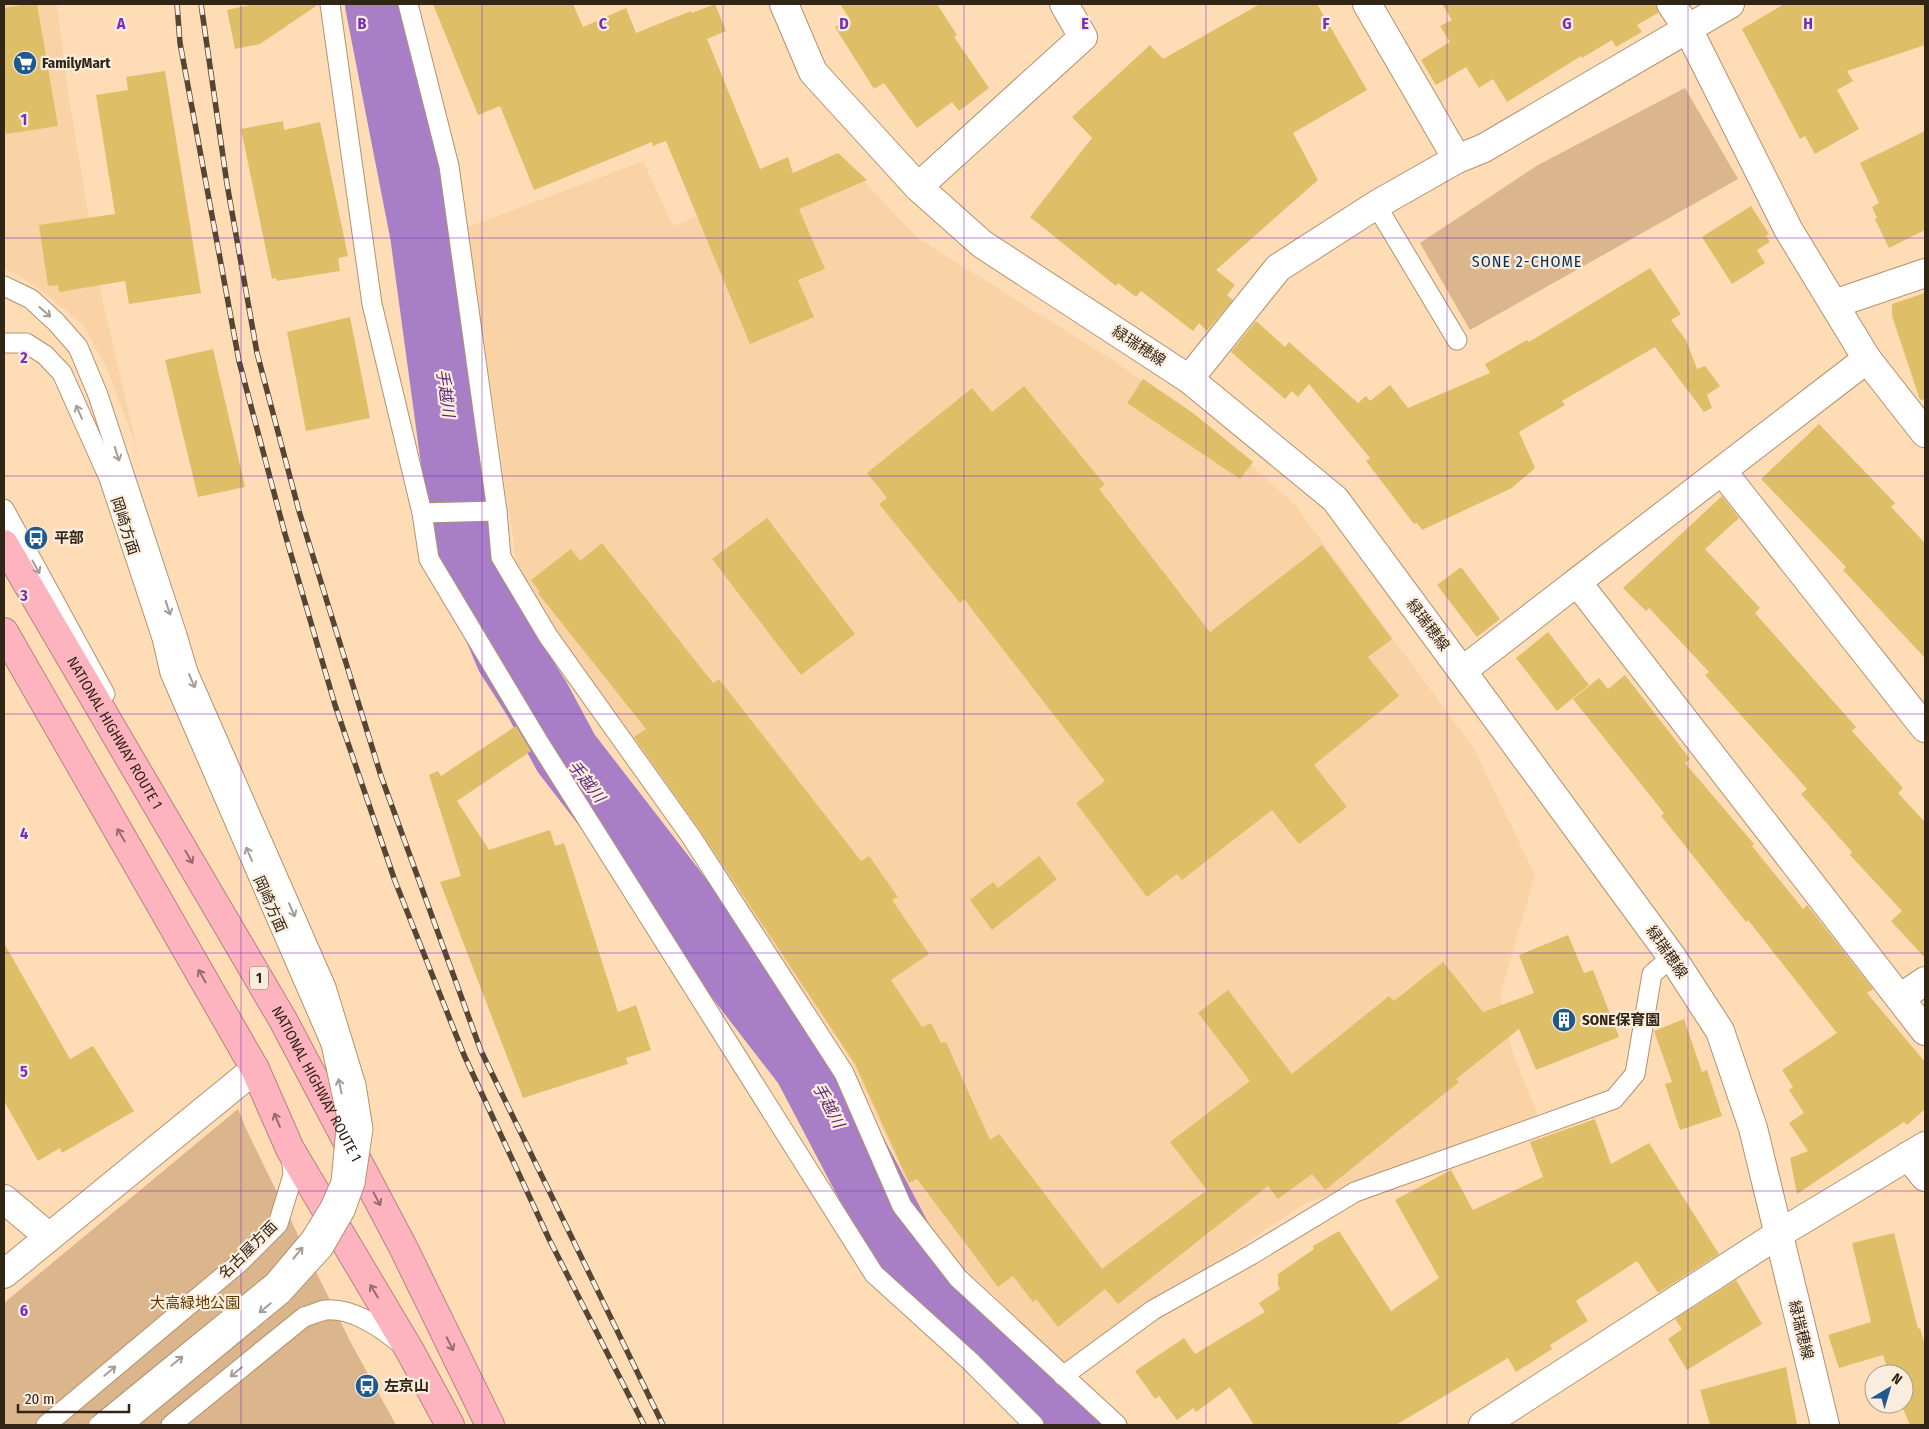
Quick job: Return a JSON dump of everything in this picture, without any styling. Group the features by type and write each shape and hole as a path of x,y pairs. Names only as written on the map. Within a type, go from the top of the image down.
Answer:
{"highway":[{"name":"NATIONAL HIGHWAY ROUTE 1","path":"4,544 283,1020 402,1247 490,1425"},
{"path":"4,632 255,1069 290,1149 410,1351 450,1425"}],"street":[{"name":"緑瑞穂線","path":"784,4 813,72 918,187 982,244 1189,379 1336,500 1672,957 1720,1031 1752,1128 1825,1425"},
{"path":"918,187 1083,37 1064,4"},
{"path":"1367,4 1457,159"},
{"path":"1671,4 1688,29 1788,229 1867,359 1925,434"},
{"path":"1189,379 1278,268 1376,205 1457,159 1484,148 1730,4"},
{"path":"1834,304 1925,273"},
{"path":"1462,671 1867,359"},
{"path":"1722,471 1925,728"},
{"path":"1577,582 1925,1030"},
{"path":"1900,998 1925,981"},
{"path":"4,1274 48,1236 255,1069"},
{"path":"1483,1425 1777,1235 1916,1151 1925,1177"},
{"path":"4,1199 48,1236"}],"lane":[{"path":"330,4 372,304 430,512 429,560 538,741 874,1274 970,1362 1034,1425"},
{"path":"408,4 449,166 493,511 501,557 548,636 690,835 844,1072 902,1206 958,1278 1117,1425"},
{"path":"1376,205 1456,340"},
{"path":"4,286 31,299 56,322 78,347 98,395 169,636 188,672 326,987 356,1085 364,1130 354,1183 348,1202 323,1248 282,1295 123,1425"},
{"name":"岡崎方面","path":"4,343 26,343 45,355 62,373 109,478 169,636 170,672 331,1044 347,1118 341,1182 330,1207 311,1238 274,1282 99,1425"},
{"path":"4,509 102,684 112,712 171,827"},
{"path":"430,512 493,511"},
{"path":"1063,1376 1153,1310 1251,1255 1355,1192 1614,1100 1635,1074 1652,974 1672,957"},
{"name":"名古屋方面","path":"46,1425 239,1263 278,1224 293,1175 290,1149"},
{"path":"171,1425 304,1317 327,1310 351,1314 377,1324 410,1351"}],"shaded area":[{"path":"4,4 57,4 67,87 103,303 137,448 105,364 83,325 48,295 13,272 4,269"},
{"path":"839,156 919,239 1111,359 1211,428 1295,505 1474,749 1535,875 1500,996 1512,1051 1538,1116 1304,1204 1064,1363 946,1250 917,1204 849,1057 529,595 517,566 468,227 643,161 673,226"}],"green space":[{"path":"1685,88 1738,179 1470,330 1420,243 1538,165"},
{"name":"大高緑地公園","path":"238,1109 351,1343 396,1425 4,1425 4,1303"}],"building":[{"name":"FamilyMart","path":"37,4 58,126 6,134 4,118 4,8"},
{"path":"254,4 319,4 260,44 235,49 227,10"},
{"path":"433,4 573,4 583,27 626,8 636,33 691,11 692,13 715,4 726,31 707,39 760,169 788,157 793,173 838,153 867,180 799,209 825,269 798,280 814,317 750,344 666,141 653,146 652,142 534,190 500,106 478,115"},
{"path":"840,4 937,4 957,35 954,37 989,88 959,111 952,102 917,128 884,83 874,89 835,27 849,18"},
{"path":"1260,4 1317,4 1367,90 1293,133 1318,180 1216,270 1235,285 1227,295 1233,300 1207,331 1199,323 1193,331 1141,291 1136,297 1118,283 1116,286 1030,217 1092,138 1072,117 1150,45 1163,59"},
{"path":"1442,4 1656,4 1658,13 1637,25 1642,32 1616,47 1612,40 1582,58 1581,56 1507,102 1493,79 1479,88 1466,67 1436,85 1421,60 1450,42 1440,26 1452,20"},
{"path":"1784,4 1925,4 1925,45 1847,71 1853,81 1837,90 1859,129 1815,154 1805,136 1800,139 1742,29"},
{"path":"165,71 201,293 129,304 125,281 59,292 58,285 48,286 39,225 115,214 96,95 128,90 126,77"},
{"path":"283,121 284,130 320,122 348,256 338,258 340,271 277,281 276,278 272,279 241,129"},
{"path":"1925,131 1925,230 1889,248 1875,219 1877,218 1872,207 1879,203 1860,163"},
{"path":"1751,206 1769,234 1766,236 1770,242 1757,250 1765,263 1732,284 1702,237"},
{"path":"1650,268 1681,314 1671,320 1686,340 1697,369 1705,366 1720,386 1707,395 1712,408 1704,412 1655,347 1562,401 1565,405 1519,432 1535,468 1512,488 1422,530 1417,523 1414,524 1366,461 1370,458 1309,384 1298,397 1292,391 1285,399 1231,352 1256,321 1285,347 1289,342 1358,403 1366,396 1370,401 1390,385 1408,408 1490,373 1485,364 1527,340 1529,342"},
{"path":"1925,293 1925,399 1920,400 1892,316 1892,304"},
{"path":"350,317 370,418 306,431 287,332"},
{"path":"213,349 245,487 198,497 165,360"},
{"path":"1143,379 1193,413 1253,462 1240,479 1127,403"},
{"path":"1024,386 1105,485 1099,489 1210,632 1322,545 1392,639 1368,657 1399,696 1314,765 1347,807 1299,844 1272,810 1182,880 1177,874 1147,897 1076,803 1105,781 964,599 960,603 879,504 887,498 867,473 972,388 992,412"},
{"path":"1819,424 1895,503 1891,507 1925,543 1925,658 1843,570 1846,567 1761,479"},
{"path":"1722,496 1739,518 1705,549 1760,608 1755,613 1856,727 1852,731 1903,788 1898,793 1925,822 1925,958 1891,921 1902,911 1850,855 1852,852 1801,794 1807,789 1705,675 1709,672 1649,608 1646,611 1623,588"},
{"path":"767,518 855,634 801,675 712,559"},
{"path":"602,543 713,683 719,679 861,861 869,856 898,897 892,900 929,954 891,980 922,1027 931,1023 941,1043 946,1042 990,1140 999,1134 1102,1269 1207,1190 1170,1142 1250,1081 1198,1013 1228,990 1292,1074 1389,996 1394,1001 1443,962 1483,1012 1534,993 1519,955 1568,935 1584,973 1593,970 1619,1037 1536,1070 1519,1029 1456,1079 1459,1082 1325,1190 1312,1174 1278,1199 1268,1186 1118,1304 1105,1289 1058,1327 1036,1299 1033,1302 1013,1276 998,1287 917,1179 909,1183 855,1064 699,829 634,737 646,729 538,593 540,592 531,580 571,549 580,561"},
{"path":"1461,567 1500,619 1477,637 1437,585"},
{"path":"1548,632 1589,685 1557,711 1516,658"},
{"path":"1625,675 1690,759 1685,763 1754,844 1752,846 1803,909 1807,905 1873,989 1867,993 1925,1062 1925,1109 1907,1125 1904,1122 1797,1194 1790,1158 1808,1151 1789,1123 1804,1113 1789,1090 1793,1087 1782,1070 1837,1033 1748,920 1746,922 1661,816 1664,813 1573,699 1599,678 1608,689"},
{"path":"516,726 531,751 457,801 489,850 550,830 555,846 564,843 618,1012 636,1005 651,1050 626,1058 628,1064 523,1098 440,882 461,876 429,775 438,771 441,776"},
{"path":"1039,856 1057,879 992,930 970,900 993,882 998,888"},
{"path":"4,943 70,1059 93,1046 134,1111 62,1153 60,1148 38,1161 4,1101"},
{"path":"1684,1019 1702,1072 1707,1070 1722,1116 1680,1130 1665,1084 1672,1082 1654,1031"},
{"path":"1595,1119 1611,1164 1649,1143 1719,1254 1658,1293 1637,1261 1576,1301 1588,1321 1550,1345 1552,1349 1516,1372 1508,1358 1396,1425 1254,1425 1230,1387 1196,1412 1193,1408 1177,1420 1159,1396 1155,1399 1135,1371 1184,1338 1195,1354 1265,1312 1259,1303 1280,1289 1278,1274 1314,1249 1313,1246 1339,1231 1391,1311 1439,1278 1395,1200 1451,1170 1473,1210 1543,1177 1530,1142"},
{"path":"1894,1233 1918,1329 1920,1328 1925,1345 1925,1425 1910,1425 1905,1414 1914,1414 1914,1364 1886,1364 1883,1355 1839,1368 1828,1335 1871,1322 1852,1243"},
{"path":"1736,1280 1762,1324 1687,1370 1668,1339 1682,1329 1675,1319"},
{"path":"1786,1367 1797,1425 1710,1425 1700,1390"}],"waterway":[{"name":"手越川","path":"379,4 424,234 468,558 509,655 537,699 566,753 807,1065 910,1261 953,1310 1077,1425"}],"railway":[{"path":"177,4 180,43 239,361 285,534 335,705 395,881 464,1055 549,1239 644,1425"},
{"path":"201,4 227,184 257,353 299,511 381,776 481,1051 663,1425"}],"place":[{"name":"FamilyMart","path":"25,63"},
{"name":"平部","path":"36,538"},
{"name":"SONE保育園","path":"1564,1020"},
{"name":"左京山","path":"367,1386"}],"district":[{"name":"SONE 2-CHOME","path":"1527,261"}]}
